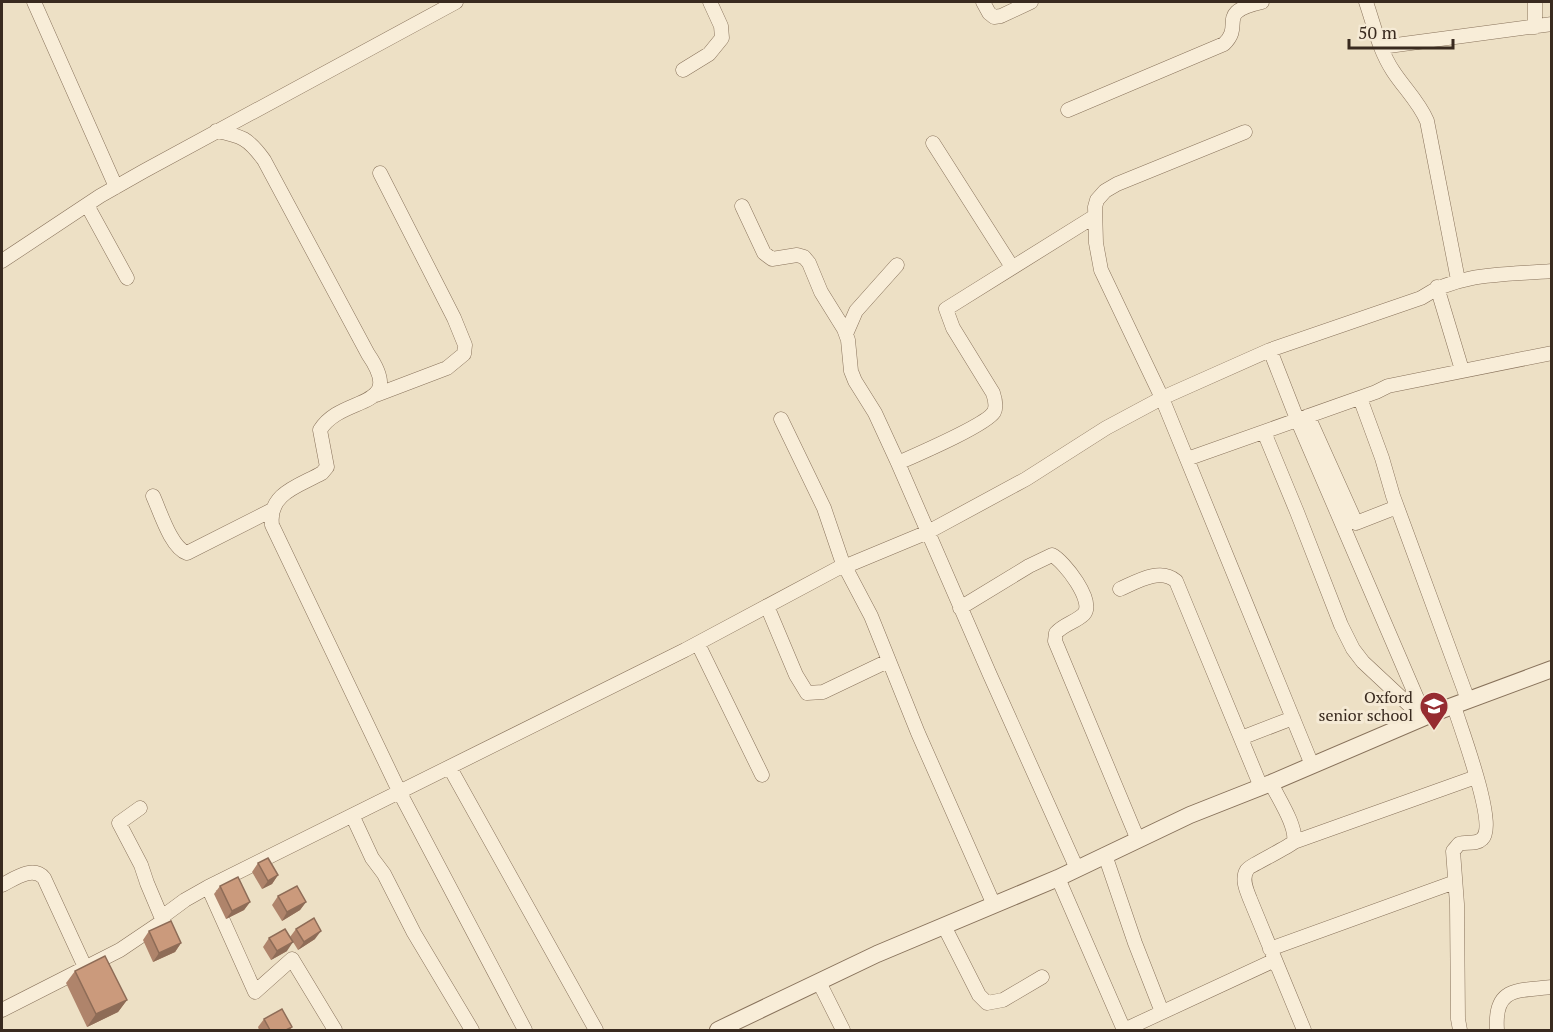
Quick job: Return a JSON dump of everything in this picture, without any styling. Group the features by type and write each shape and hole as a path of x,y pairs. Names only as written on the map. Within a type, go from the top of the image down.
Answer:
{"street":[{"path":"34,2 116,187"},
{"path":"2,261 116,187 456,2"},
{"path":"683,69 709,54 722,38 721,26 710,2"},
{"path":"983,2 989,13 994,16 1031,2"},
{"path":"1068,110 1224,44 1229,39 1232,17 1236,10 1262,2"},
{"path":"1366,2 1381,47 1392,70 1421,107 1427,121 1458,280"},
{"path":"1535,2 1535,27"},
{"path":"1381,47 1551,24"},
{"path":"216,131 244,138 256,148 264,160 368,354 378,368 381,380 380,391 376,395"},
{"path":"1245,132 1105,190 1097,200 1096,243 1101,270 1162,398 1312,765"},
{"path":"933,143 1012,267"},
{"path":"153,496 176,544 187,553 272,510 281,497 322,473 327,467 320,430 325,423 345,409 376,395 447,368 464,354 465,345 454,318 380,173"},
{"path":"87,205 127,278"},
{"path":"742,206 764,253 772,259 797,255 804,257 810,263 821,292 846,334 851,371 855,381 898,463 1077,869"},
{"path":"898,463 980,423 994,411 996,405 993,393 953,328 946,309 1095,216"},
{"path":"846,334 856,311 897,265"},
{"path":"163,921 162,917 171,909 208,887 698,644 851,564 928,532 1043,469 1106,428 1162,398 1270,350 1420,298 1437,287 1458,280 1551,271"},
{"path":"1437,287 1462,370"},
{"path":"1270,350 1356,524 1396,507"},
{"path":"1187,459 1388,386 1551,353"},
{"path":"1359,398 1382,458 1461,703 1476,777 1484,801 1486,831 1482,839 1459,844 1452,851 1457,904 1460,1030"},
{"path":"781,418 824,508 845,567 871,616 888,661 994,905"},
{"path":"1303,418 1424,718"},
{"path":"1264,432 1341,625 1353,649 1424,718"},
{"path":"272,510 273,525 400,793 525,1030"},
{"path":"960,608 1043,558 1052,555 1063,564 1086,598 1087,607 1084,614 1061,627 1056,633 1055,641 1138,840"},
{"path":"1120,589 1162,574 1171,576 1176,581 1241,738 1266,785 1290,823 1295,836 1294,842"},
{"path":"767,606 796,675 807,693 823,692 888,661"},
{"path":"698,644 762,775"},
{"path":"718,1030 743,1025 819,982 886,950 1058,878 1190,815 1461,703 1551,669"},
{"path":"1241,738 1293,718"},
{"path":"450,768 596,1030"},
{"path":"1304,1030 1250,899 1244,879 1246,871 1276,855 1294,842 1476,777"},
{"path":"140,808 119,822 141,865 163,921"},
{"path":"353,817 372,858 384,874 414,933 472,1030"},
{"path":"1106,855 1135,943 1162,1012"},
{"path":"2,885 25,874 40,873 85,967"},
{"path":"1058,878 1124,1030 1273,954 1455,882"},
{"path":"208,887 255,992 292,959 335,1030"},
{"path":"2,1010 132,943 163,921"},
{"path":"944,926 980,995 987,1003 1003,1000 1042,977"},
{"path":"819,982 843,1030"},
{"path":"1497,1030 1496,1013 1504,996 1518,991 1551,987"}],"building":[{"path":"268,858 278,875 268,881 258,863"},
{"path":"238,877 250,902 232,911 220,886"},
{"path":"297,886 306,902 287,912 278,896"},
{"path":"314,918 321,931 304,942 296,929"},
{"path":"171,921 181,943 159,953 149,931"},
{"path":"285,929 293,942 277,951 269,938"},
{"path":"105,956 127,1000 96,1014 75,971"},
{"path":"282,1009 292,1027 286,1030 270,1030 264,1019"}],"place":[{"name":"Oxford senior school","path":"1434,732"}]}
